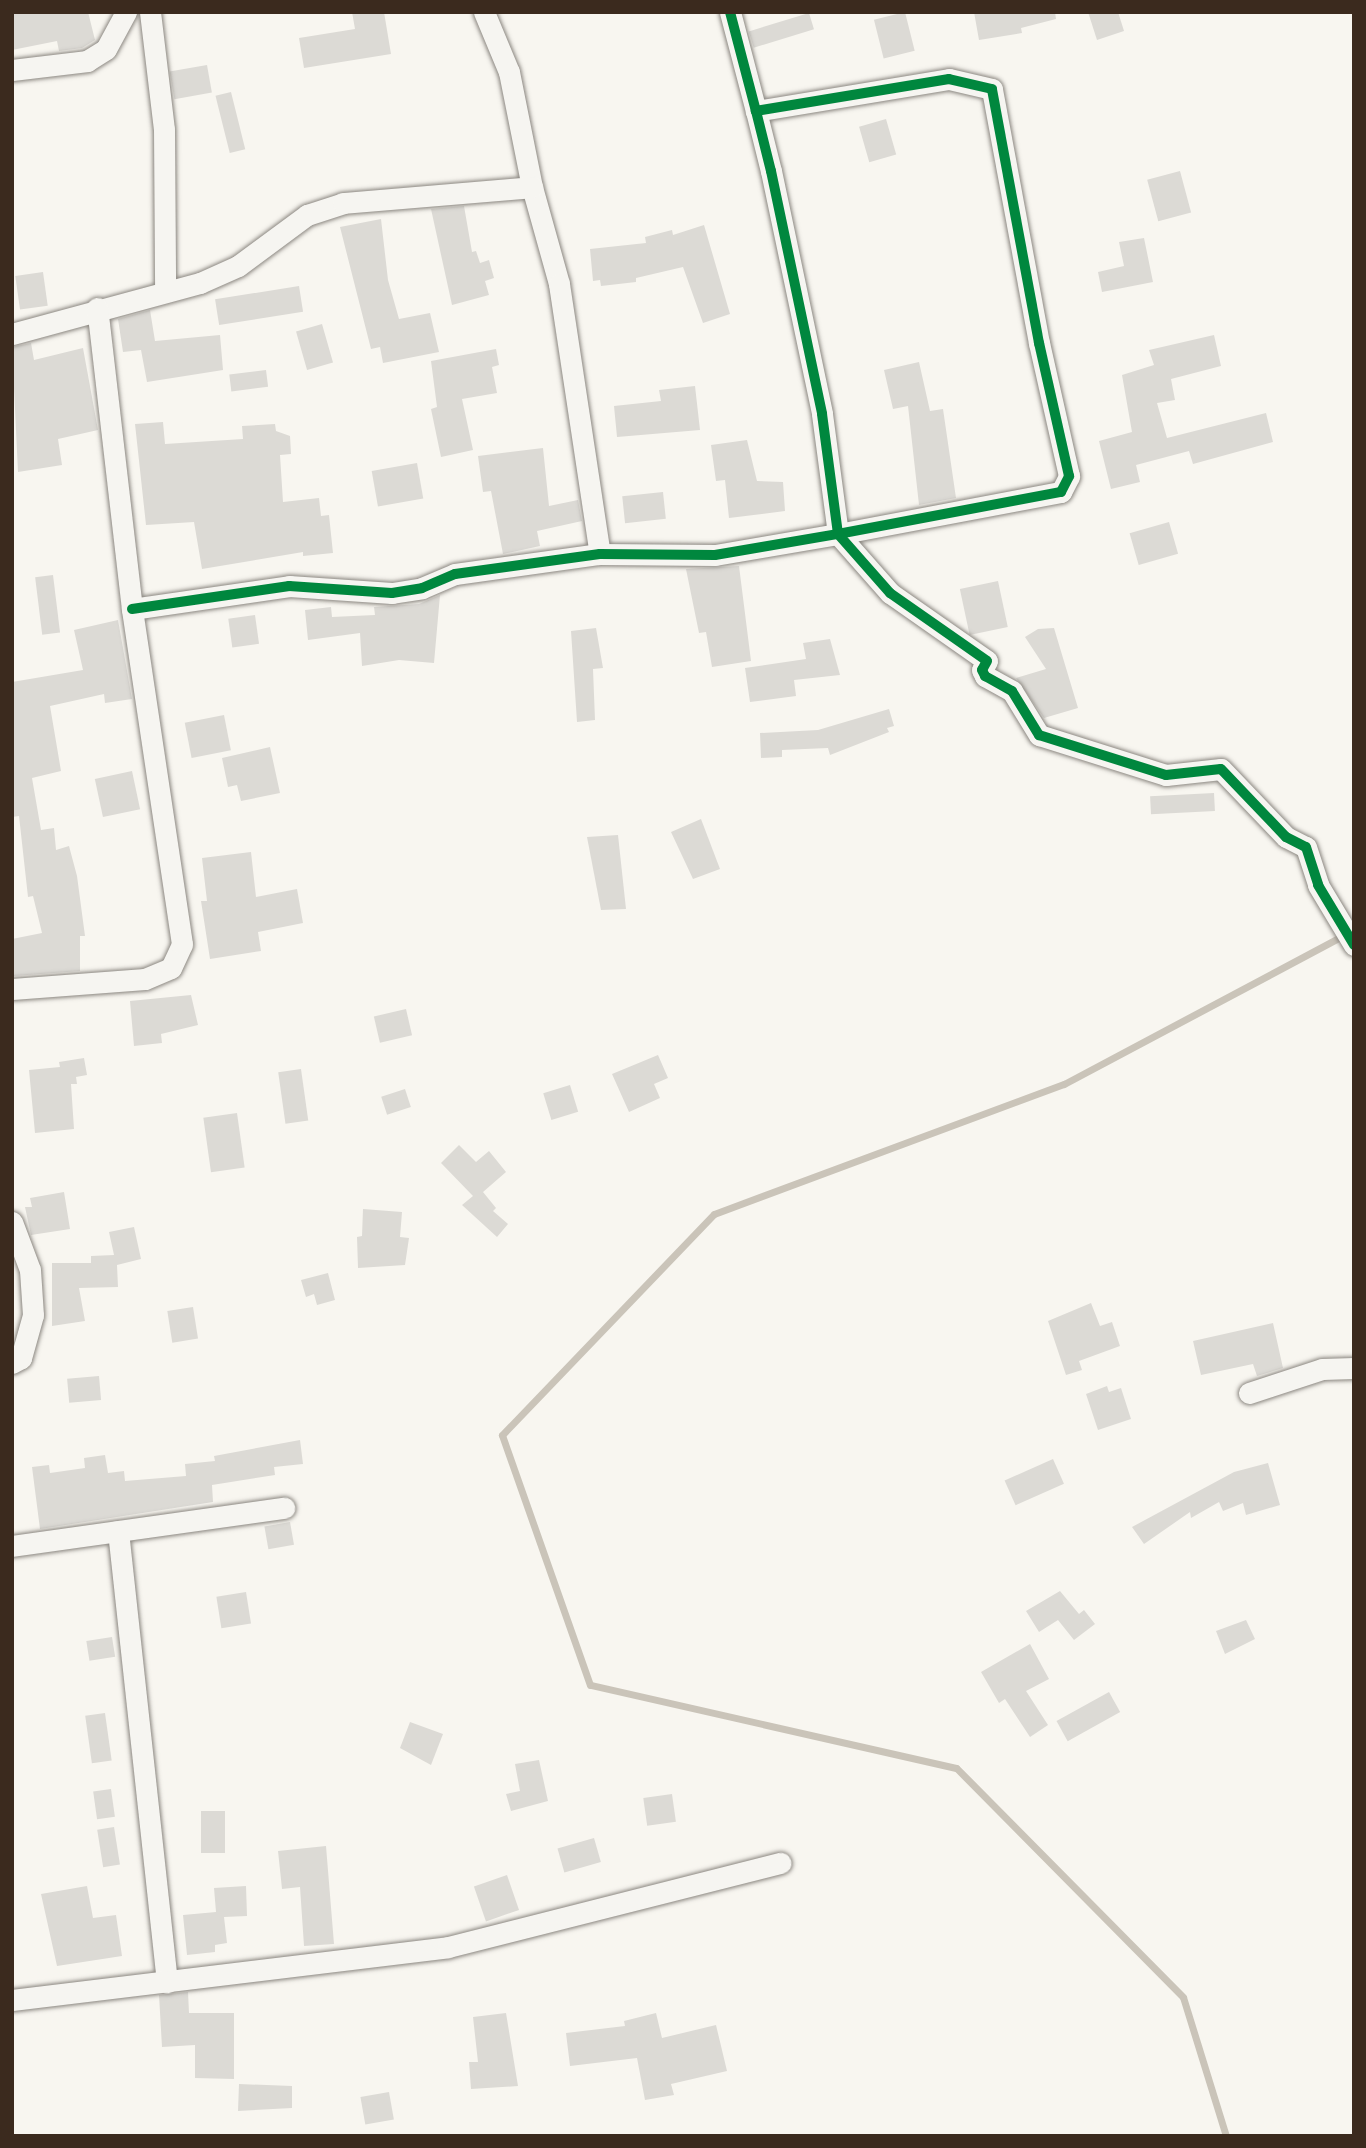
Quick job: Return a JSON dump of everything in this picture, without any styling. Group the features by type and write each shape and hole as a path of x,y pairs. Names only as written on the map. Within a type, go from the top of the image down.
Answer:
{"street":[{"path":"12,70 87,61 106,49 126,12"},
{"path":"150,12 164,129 165,292"},
{"path":"484,12 509,72 532,187 559,284 600,554"},
{"path":"730,12 755,111 822,414 838,534 890,593 987,660 982,670 985,676 1012,691 1039,735 1166,775 1221,769 1286,836 1306,847 1318,885 1350,937"},
{"path":"132,609 289,586 392,593 422,588 455,574 600,554 715,555 1055,496 1067,487 1069,476 1039,343 996,96 981,83 949,79 755,111"},
{"path":"12,334 97,308 165,292 238,266 307,215 342,203 488,195 532,187"},
{"path":"12,989 145,979 171,968 182,944 132,609 97,308"},
{"path":"12,1222 30,1270 33,1315 21,1358 12,1363"},
{"path":"1249,1393 1322,1370 1354,1368"},
{"path":"12,1546 284,1508"},
{"path":"118,1531 167,1982"},
{"path":"12,2000 448,1947 781,1863"}],"building":[{"path":"12,12 88,12 95,40 82,48 59,51 57,41 12,50"},
{"path":"352,12 384,12 391,54 304,68 299,38 355,29"},
{"path":"905,12 915,51 884,59 874,20"},
{"path":"974,12 1055,12 1056,19 1021,28 1022,33 979,40"},
{"path":"1088,12 1118,12 1124,31 1097,40"},
{"path":"809,13 814,29 754,48 749,31"},
{"path":"207,65 212,93 174,99 170,72"},
{"path":"231,92 245,149 230,153 215,96"},
{"path":"886,119 896,155 869,162 859,127"},
{"path":"1180,171 1191,213 1158,221 1147,180"},
{"path":"464,206 472,252 476,251 480,263 489,260 494,278 485,281 489,295 452,305 431,209"},
{"path":"381,219 388,280 399,319 430,313 439,352 383,363 380,347 371,349 340,227"},
{"path":"704,225 730,314 703,323 683,267 636,278 636,282 601,286 600,280 593,281 590,249 646,243 645,237 672,230 673,235"},
{"path":"1144,238 1153,282 1102,292 1098,272 1124,266 1119,242"},
{"path":"43,272 48,306 20,310 15,276"},
{"path":"299,286 303,312 219,325 215,299"},
{"path":"150,310 155,341 220,335 223,370 147,382 141,350 123,352 118,319"},
{"path":"322,324 333,362 307,370 296,331"},
{"path":"1214,335 1221,366 1171,379 1175,400 1157,403 1167,438 1266,413 1273,442 1193,464 1189,451 1136,465 1140,482 1111,489 1099,441 1132,432 1122,375 1154,365 1149,350"},
{"path":"31,343 34,360 83,348 98,430 58,439 62,465 18,472 12,347"},
{"path":"496,349 499,365 492,367 497,393 462,399 473,450 441,457 431,409 437,407 431,361"},
{"path":"919,362 930,411 943,409 956,498 919,505 908,406 893,409 884,370"},
{"path":"266,370 268,387 231,391 229,375"},
{"path":"695,386 700,430 617,437 614,406 661,401 659,390"},
{"path":"163,422 165,444 243,439 242,426 275,424 276,431 290,436 291,454 280,455 283,502 319,498 321,516 329,515 333,553 303,556 303,552 202,569 194,522 146,525 135,424"},
{"path":"747,440 757,481 783,482 785,511 729,518 725,480 716,481 711,445"},
{"path":"543,448 549,506 578,500 582,521 537,531 540,546 503,554 491,491 483,492 478,456"},
{"path":"417,463 423,498 378,506 372,471"},
{"path":"663,492 666,519 625,523 622,496"},
{"path":"1169,522 1178,554 1139,565 1130,533"},
{"path":"739,566 751,661 712,667 706,632 699,633 686,569"},
{"path":"53,575 60,633 42,635 35,577"},
{"path":"998,581 1008,627 970,635 960,589"},
{"path":"440,595 434,663 399,660 362,666 360,633 308,640 305,610 331,607 332,617 375,615 374,607 419,604"},
{"path":"255,615 259,644 232,647 228,619"},
{"path":"118,620 132,699 105,703 104,694 50,706 61,771 32,778 41,830 54,828 56,850 69,846 77,876 85,936 80,936 80,971 14,976 12,939 42,933 33,896 28,897 19,816 12,817 12,682 83,670 74,630"},
{"path":"596,628 603,668 593,669 595,720 577,722 571,631"},
{"path":"1054,628 1078,708 1044,718 1016,678 1046,669 1025,637 1038,629"},
{"path":"830,639 840,675 794,680 796,696 750,702 745,668 806,659 803,643"},
{"path":"889,709 894,726 887,728 889,732 830,755 828,748 782,750 782,757 761,758 760,733 818,730"},
{"path":"224,715 231,750 192,758 185,723"},
{"path":"270,747 280,793 241,801 237,785 228,787 222,758"},
{"path":"132,771 140,809 103,817 95,779"},
{"path":"1214,793 1215,811 1151,814 1150,796"},
{"path":"701,819 720,869 693,879 671,832"},
{"path":"618,835 626,909 601,910 587,837"},
{"path":"251,852 256,897 297,889 303,923 258,932 261,951 210,959 201,901 207,901 202,858"},
{"path":"191,995 198,1025 161,1034 162,1043 134,1046 130,1001"},
{"path":"406,1009 412,1035 380,1043 374,1016"},
{"path":"658,1055 668,1078 654,1084 660,1098 629,1112 612,1074"},
{"path":"84,1058 87,1075 76,1077 77,1084 71,1084 74,1129 35,1133 29,1070 60,1067 59,1062"},
{"path":"301,1069 308,1120 285,1124 278,1072"},
{"path":"570,1085 578,1112 551,1120 543,1093"},
{"path":"405,1089 411,1107 387,1115 381,1097"},
{"path":"237,1113 245,1167 211,1172 203,1118"},
{"path":"459,1145 476,1162 489,1151 506,1172 483,1192 496,1208 493,1211 508,1224 497,1237 462,1205 473,1196 441,1163"},
{"path":"64,1192 70,1229 31,1235 25,1207 32,1207 30,1198"},
{"path":"363,1209 402,1212 400,1237 409,1238 405,1265 358,1268 357,1237 362,1236"},
{"path":"134,1227 141,1259 117,1265 118,1287 79,1288 85,1321 52,1326 52,1263 91,1263 91,1256 114,1255 109,1232"},
{"path":"328,1273 335,1300 317,1305 314,1294 306,1297 301,1280"},
{"path":"1091,1303 1100,1326 1112,1322 1120,1346 1079,1361 1082,1370 1066,1375 1048,1321"},
{"path":"193,1307 198,1339 172,1343 167,1311"},
{"path":"1273,1323 1283,1368 1257,1376 1253,1364 1201,1375 1193,1341"},
{"path":"99,1376 101,1400 69,1403 67,1379"},
{"path":"1107,1386 1109,1392 1121,1388 1131,1419 1098,1430 1086,1394"},
{"path":"300,1440 303,1464 274,1467 275,1475 212,1485 213,1502 40,1529 32,1467 49,1465 50,1473 85,1468 84,1458 105,1455 108,1473 124,1471 125,1481 186,1476 185,1464 215,1461 214,1456"},
{"path":"1053,1459 1064,1484 1016,1505 1005,1481"},
{"path":"1268,1463 1280,1505 1246,1515 1243,1503 1223,1511 1219,1502 1191,1518 1190,1512 1144,1544 1132,1527 1234,1472"},
{"path":"290,1522 294,1545 268,1549 264,1527"},
{"path":"1060,1591 1079,1614 1084,1610 1095,1624 1074,1640 1058,1620 1039,1632 1026,1611"},
{"path":"246,1592 251,1624 221,1628 216,1597"},
{"path":"1246,1620 1255,1639 1225,1654 1216,1631"},
{"path":"112,1637 115,1657 89,1661 86,1641"},
{"path":"1030,1644 1049,1679 1026,1691 1048,1725 1030,1737 1005,1699 999,1703 981,1672"},
{"path":"1109,1692 1120,1712 1068,1741 1057,1721"},
{"path":"105,1713 112,1761 92,1763 85,1716"},
{"path":"410,1722 443,1734 431,1765 400,1748"},
{"path":"539,1760 548,1801 511,1811 506,1794 520,1791 515,1764"},
{"path":"111,1789 115,1817 97,1819 93,1792"},
{"path":"672,1794 676,1822 647,1826 643,1798"},
{"path":"201,1811 225,1811 225,1853 201,1853"},
{"path":"114,1827 120,1865 103,1867 97,1830"},
{"path":"594,1838 601,1862 564,1873 557,1848"},
{"path":"326,1846 334,1944 304,1946 300,1887 282,1889 278,1851"},
{"path":"507,1875 519,1910 486,1921 474,1886"},
{"path":"87,1886 93,1918 116,1915 122,1956 57,1966 41,1894"},
{"path":"246,1886 247,1916 224,1917 227,1943 215,1945 215,1952 187,1955 183,1915 216,1912 214,1888"},
{"path":"188,1992 189,2013 234,2013 234,2079 195,2078 195,2045 162,2047 159,1995"},
{"path":"506,2013 518,2086 471,2089 469,2062 478,2062 473,2017"},
{"path":"656,2013 662,2038 716,2025 727,2071 671,2084 674,2095 645,2100 637,2058 570,2066 566,2033 625,2026 624,2021"},
{"path":"239,2084 292,2086 292,2108 238,2111"},
{"path":"389,2092 394,2120 365,2125 360,2097"}],"waterway":[{"path":"1226,2136 1183,1997 956,1768 590,1685 502,1435 714,1214 1064,1084 1344,935"}],"cycle path":[{"path":"730,12 771,171 822,414 838,534 1061,492 1069,476 1039,343 992,89 949,79 756,111"},
{"path":"132,609 289,586 392,593 422,588 455,574 600,554 715,555 838,534 890,593 987,661 982,670 985,676 1012,691 1039,735 1166,775 1221,769 1286,837 1306,847 1318,885 1354,945"}]}
